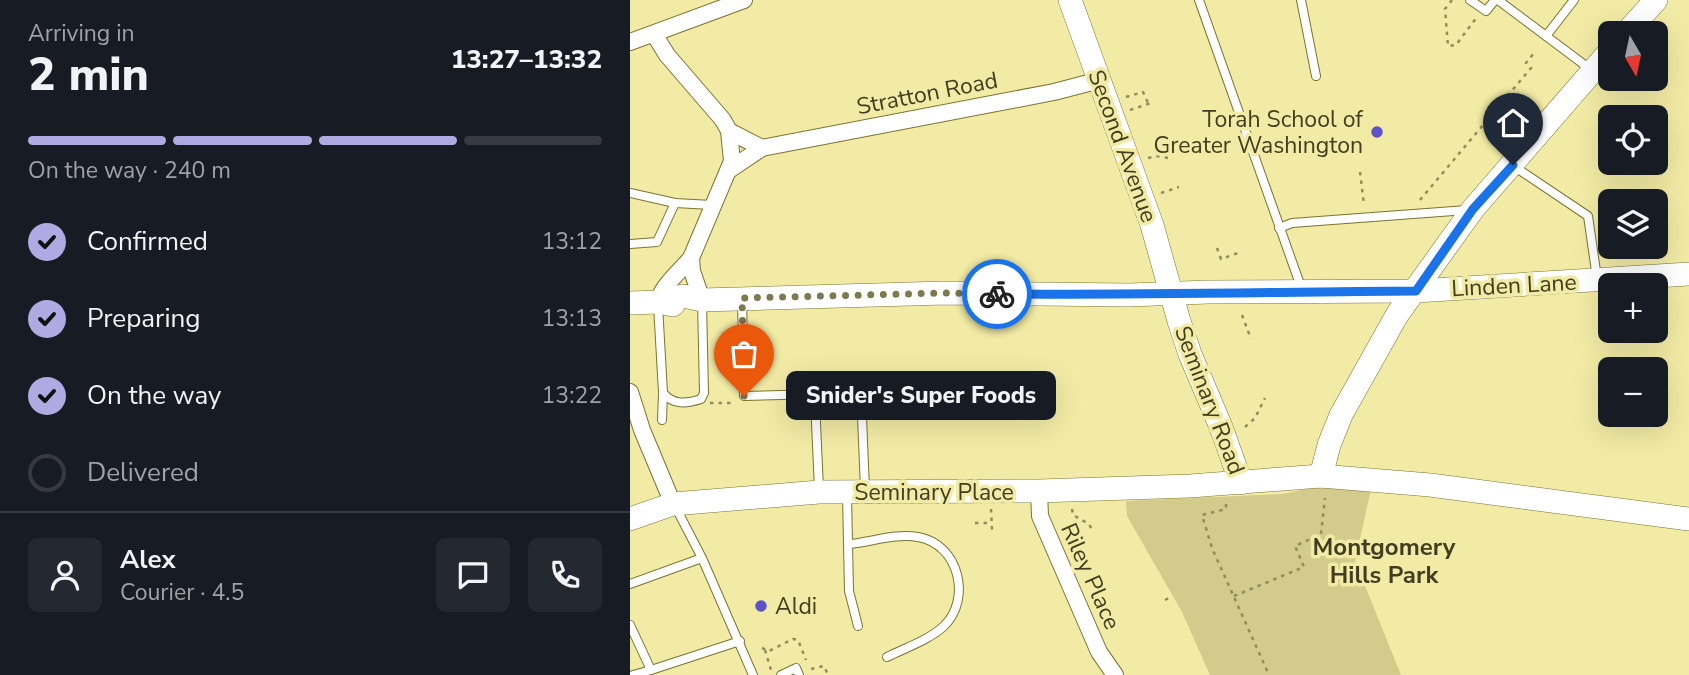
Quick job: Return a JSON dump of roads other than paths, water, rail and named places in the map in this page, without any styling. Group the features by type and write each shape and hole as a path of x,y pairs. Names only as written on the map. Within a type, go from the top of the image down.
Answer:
{"street":[{"path":"630,42 744,0"},
{"name":"Second Avenue","path":"1070,0 1152,225 1171,294"},
{"path":"1637,21 1656,0"},
{"path":"654,34 667,55 716,111 729,131 732,148 729,170 691,258 660,292 658,302"},
{"path":"1323,487 1329,445 1341,415 1388,331 1473,209 1598,64"},
{"name":"Stratton Road","path":"729,170 762,148 1054,92 1100,80"},
{"path":"729,131 762,148"},
{"path":"691,258 692,271 702,300"},
{"name":"Linden Lane","path":"1171,294 1416,291 1689,275"},
{"path":"630,303 658,302 684,308 702,300 742,298 945,293 1171,294"},
{"name":"Seminary Road","path":"1171,294 1190,354 1221,427 1241,484 1323,487 1351,477 1689,519"},
{"path":"630,392 636,433 673,504"},
{"name":"Seminary Place","path":"630,519 673,504 819,492 1039,491 1241,484"},
{"name":"Riley Place","path":"1039,491 1040,516 1099,652 1115,675"}],"lane":[{"path":"1199,0 1303,292"},
{"path":"1301,0 1316,76"},
{"path":"1470,0 1486,11 1499,1 1592,71"},
{"path":"1546,36 1574,0"},
{"path":"1513,165 1588,216 1597,280"},
{"path":"630,193 675,203 712,205"},
{"path":"630,244 657,242 675,203"},
{"path":"1279,228 1292,223 1473,209"},
{"path":"742,298 744,396 861,393 856,492 849,544 849,591 858,626"},
{"path":"663,393 676,402 701,399 704,393 702,300"},
{"path":"658,302 662,420"},
{"path":"816,401 819,492"},
{"path":"673,504 702,558 753,675"},
{"path":"849,544 897,537 918,537 941,548 956,568 959,593 957,609 952,617 942,628 887,657"},
{"path":"630,584 702,558"},
{"path":"630,625 651,670"},
{"path":"633,675 740,641"},
{"path":"777,674 796,668 799,675"}],"place":[{"name":"Torah School of Greater Washington","path":"1377,132"},
{"name":"Snider's Super Foods","path":"744,396"},
{"name":"Aldi","path":"761,606"}],"district":[{"name":"Montgomery Hills Park","path":"1384,561"}]}
